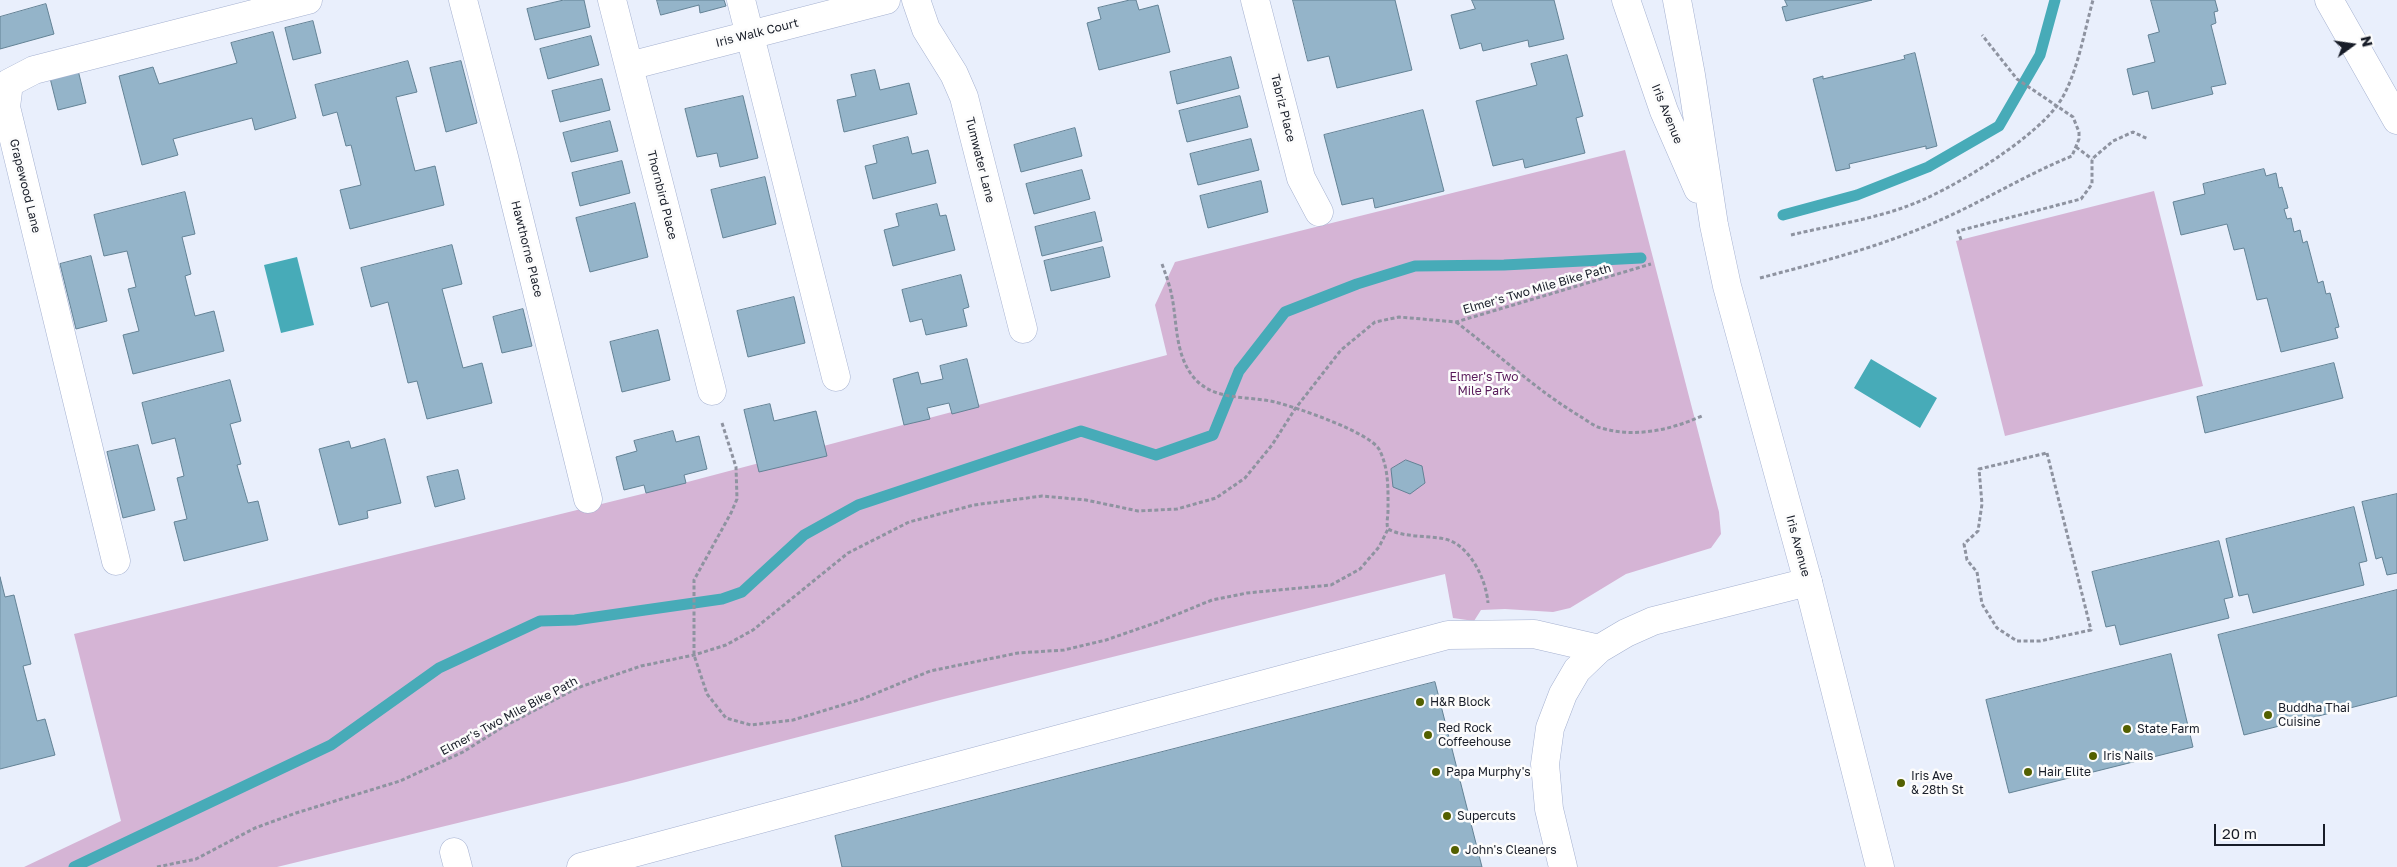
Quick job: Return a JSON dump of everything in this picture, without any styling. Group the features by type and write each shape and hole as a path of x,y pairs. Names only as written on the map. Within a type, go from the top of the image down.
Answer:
{"street":[{"name":"Grapewood Lane","path":"116,561 6,107 9,83 34,70 308,0"},
{"name":"Hawthorne Place","path":"463,0 507,166 588,500"},
{"name":"Thornbird Place","path":"612,0 712,391"},
{"path":"741,0 836,377"},
{"name":"Iris Walk Court","path":"629,66 886,0"},
{"name":"Tumwater Lane","path":"916,0 926,29 954,74 964,97 1023,329"},
{"name":"Tabriz Place","path":"1255,0 1300,178 1318,212"},
{"name":"Iris Avenue","path":"1626,0 1664,111 1714,225"},
{"name":"Iris Avenue","path":"1677,0 1691,75 1714,225 1727,286 1808,582 1880,867"},
{"path":"2329,0 2397,120"},
{"path":"1562,867 1549,809 1545,764 1550,728 1563,694 1577,670 1599,649 1626,632 1653,621 1808,582"},
{"path":"581,867 1448,635 1534,634 1599,649"}],"path":[{"path":"1791,235 1903,208 1930,197 2008,150 2057,107 2070,81 2093,0"},
{"path":"1727,286 1835,258 1931,224 2031,173 2072,156 2079,132 2073,117 2017,79 1982,35"},
{"path":"1961,240 1958,231 2081,199 2092,184 2092,159 2113,141 2133,132 2148,139"},
{"path":"2076,147 2092,159"},
{"path":"712,391 736,468 736,499 731,513 699,570 692,589 694,655 707,694 726,718 751,726 793,720 862,699 930,671 1018,653 1064,650 1106,640 1158,622 1212,600 1247,593 1331,585 1360,569 1379,547 1388,529 1389,488 1380,448 1372,440 1357,432 1295,409 1255,399 1216,394 1205,388 1191,374 1181,354 1172,295 1162,264"},
{"name":"Elmer's Two Mile Bike Path","path":"157,867 196,859 255,828 409,777 463,752 501,728 577,688 642,666 694,655 726,645 753,630 848,554 909,522 974,505 1042,496 1086,500 1138,511 1177,509 1216,498 1245,478 1272,445 1295,409 1342,350 1375,322 1399,317 1456,322 1651,264"},
{"path":"1456,322 1567,408 1600,428 1632,432 1656,432 1679,426 1702,416"},
{"path":"2047,453 2091,630 2040,641 2017,641 1997,628 1982,604 1977,572 1967,560 1964,544 1978,531 1982,504 1980,469 2047,453"},
{"path":"1388,529 1405,535 1447,539 1464,550 1483,579 1487,597 1490,634"}],"green space":[{"name":"Elmer's Two Mile Park","path":"1625,150 1719,512 1721,534 1711,548 1626,574 1570,608 1553,612 1505,609 1481,610 1474,621 1453,618 1445,574 944,699 626,782 277,867 24,867 121,821 74,634 646,493 1167,355 1155,305 1175,262"},
{"path":"2154,191 2203,386 2005,436 1956,241"}],"water":[{"path":"297,257 314,325 281,333 264,265"},
{"path":"1871,359 1937,398 1920,428 1854,388"}],"building":[{"path":"564,0 584,0 590,27 535,40 527,9"},
{"path":"657,0 724,0 726,6 700,13 699,5 661,15"},
{"path":"1136,0 1139,10 1158,5 1170,52 1099,70 1087,23 1101,19 1098,8"},
{"path":"1293,0 1395,0 1412,70 1337,88 1329,56 1308,61"},
{"path":"1472,0 1554,0 1564,39 1529,47 1528,40 1483,51 1481,43 1460,49 1451,15 1475,9"},
{"path":"1785,0 1872,0 1786,21 1782,7 1787,6"},
{"path":"2151,0 2215,0 2218,11 2214,12 2216,23 2211,25 2226,84 2211,87 2213,94 2152,109 2148,91 2133,95 2127,69 2155,62 2148,35 2159,32"},
{"path":"46,4 54,34 0,49 0,17"},
{"path":"313,21 321,53 293,60 285,28"},
{"path":"273,32 296,118 255,130 252,118 173,139 178,155 142,165 119,76 153,67 159,84 237,63 231,43"},
{"path":"591,36 599,65 548,79 540,49"},
{"path":"1915,53 1937,146 1926,149 1926,146 1849,164 1850,168 1836,171 1813,79 1823,76 1823,79 1905,59 1904,56"},
{"path":"1567,55 1583,116 1576,118 1585,153 1525,168 1523,159 1493,166 1476,101 1537,85 1531,64"},
{"path":"1231,57 1239,88 1177,104 1170,72"},
{"path":"408,61 417,92 396,97 415,171 435,166 444,205 350,229 340,190 361,185 351,145 346,146 337,112 323,116 315,85"},
{"path":"461,61 477,123 446,132 430,68"},
{"path":"78,70 86,103 58,110 50,78"},
{"path":"875,70 880,90 909,83 917,114 844,132 837,100 856,96 851,75"},
{"path":"602,79 610,110 560,122 552,91"},
{"path":"743,96 758,158 720,167 717,153 697,157 685,109"},
{"path":"1240,96 1248,127 1187,142 1179,111"},
{"path":"1423,110 1444,191 1375,208 1373,198 1342,205 1324,135"},
{"path":"610,121 618,151 571,162 563,133"},
{"path":"1075,128 1082,156 1021,172 1014,145"},
{"path":"908,137 912,154 928,150 936,183 873,199 865,166 877,163 873,146"},
{"path":"1251,139 1259,170 1198,185 1190,154"},
{"path":"622,161 630,193 580,206 572,173"},
{"path":"2264,169 2266,176 2276,173 2279,188 2282,187 2288,208 2284,209 2287,219 2291,218 2294,232 2300,230 2303,243 2307,241 2318,283 2323,281 2326,294 2330,293 2339,327 2335,328 2338,338 2281,352 2267,298 2257,300 2244,248 2234,250 2227,224 2181,235 2173,202 2205,194 2203,184"},
{"path":"1082,170 1090,199 1034,214 1026,184"},
{"path":"765,177 776,224 723,238 711,190"},
{"path":"1261,181 1268,212 1208,228 1200,196"},
{"path":"185,192 195,234 182,237 191,274 185,276 195,316 214,311 224,351 133,374 123,335 139,331 128,289 136,287 127,251 104,256 94,215"},
{"path":"635,203 648,257 590,272 576,218"},
{"path":"937,204 940,216 946,215 955,250 893,266 884,230 899,226 896,214"},
{"path":"1095,212 1102,241 1042,256 1035,227"},
{"path":"452,245 462,284 442,289 463,368 482,363 492,403 427,419 417,381 408,383 388,302 371,307 361,268"},
{"path":"1103,247 1110,277 1051,291 1044,261"},
{"path":"91,256 107,321 76,329 60,264"},
{"path":"961,275 969,307 963,309 967,326 926,335 922,319 910,322 902,290"},
{"path":"794,297 805,343 748,357 737,311"},
{"path":"523,309 532,346 502,353 493,317"},
{"path":"658,330 670,380 622,392 610,342"},
{"path":"967,359 979,407 952,414 949,403 927,408 930,419 904,425 893,379 918,372 921,384 943,379 940,366"},
{"path":"2334,363 2343,398 2205,433 2197,397"},
{"path":"230,380 241,421 230,424 241,464 237,465 248,503 258,501 268,540 184,561 174,522 187,519 177,478 184,476 175,438 152,444 142,403"},
{"path":"770,404 774,421 816,411 827,456 759,472 744,410"},
{"path":"673,431 676,442 699,436 707,469 684,475 686,483 646,493 644,485 624,490 616,457 637,451 634,441"},
{"path":"385,439 401,503 367,511 368,518 339,525 319,449 349,441 351,448"},
{"path":"138,445 155,510 123,518 107,452"},
{"path":"1406,460 1422,466 1425,483 1410,494 1393,487 1391,469"},
{"path":"458,470 465,499 435,507 427,477"},
{"path":"2397,494 2397,573 2387,575 2382,557 2376,559 2362,502"},
{"path":"2354,507 2367,561 2359,563 2364,585 2253,613 2248,594 2239,596 2226,539"},
{"path":"2219,541 2233,597 2224,599 2229,618 2120,645 2115,625 2106,627 2092,572"},
{"path":"0,577 5,597 14,595 31,664 23,666 37,721 45,719 55,755 0,769"},
{"path":"2397,590 2397,696 2244,735 2218,635"},
{"path":"2171,654 2193,747 2009,793 1986,700"},
{"path":"1435,682 1482,867 842,867 835,836"}],"waterway":[{"path":"1783,215 1857,195 1928,167 1999,126 2040,55 2055,0"},
{"path":"74,867 331,745 439,668 540,621 575,620 722,599 742,592 804,535 858,505 1081,431 1156,455 1213,435 1239,371 1285,312 1357,284 1415,266 1504,265 1641,258"}],"place":[{"name":"H&R Block","path":"1420,702"},
{"name":"Buddha Thai Cuisine","path":"2268,715"},
{"name":"State Farm","path":"2127,729"},
{"name":"Red Rock Coffeehouse","path":"1428,735"},
{"name":"Iris Nails","path":"2093,756"},
{"name":"Papa Murphy's","path":"1436,772"},
{"name":"Hair Elite","path":"2028,772"},
{"name":"Iris Ave & 28th St","path":"1901,783"},
{"name":"Supercuts","path":"1447,816"},
{"name":"John's Cleaners","path":"1455,850"}]}
